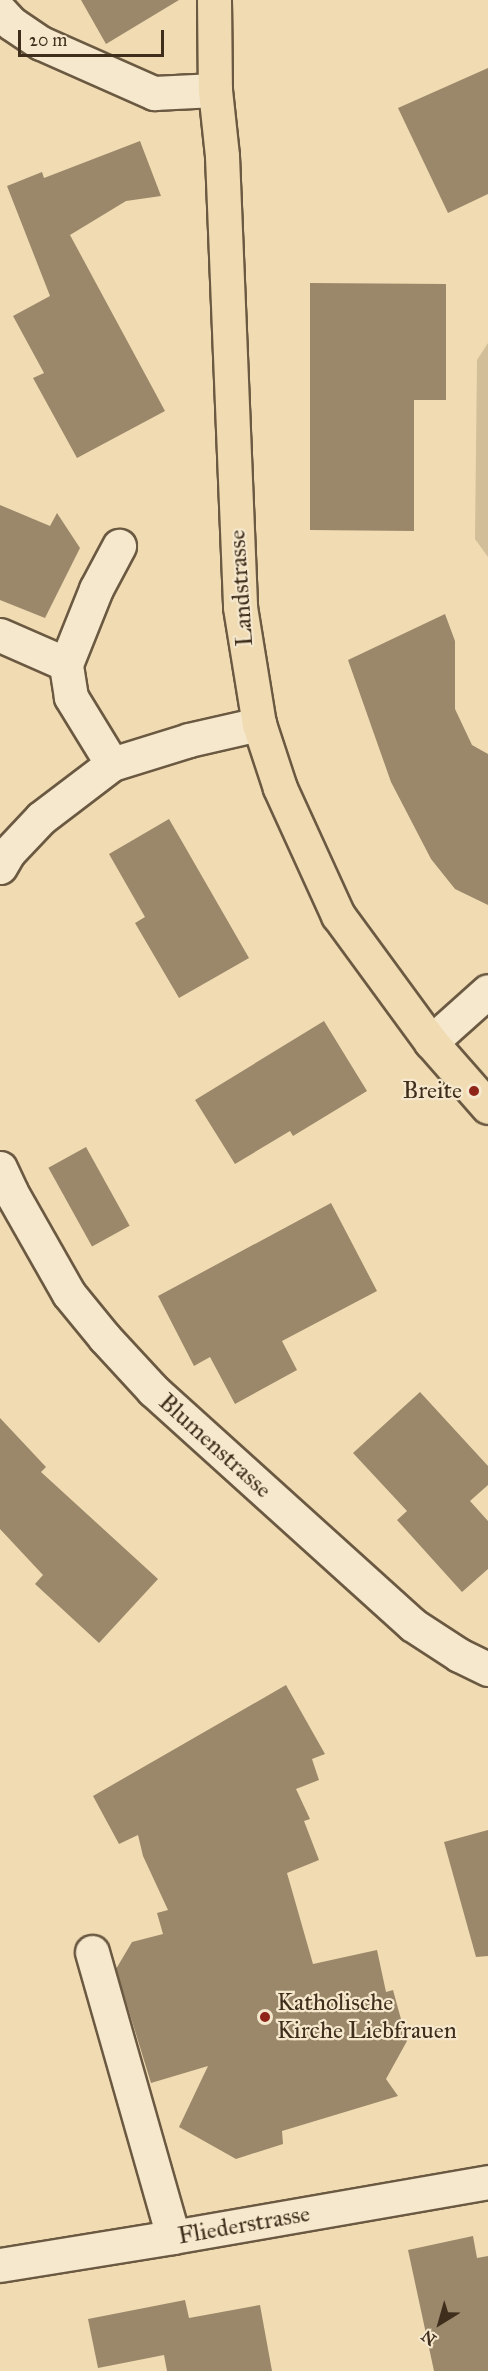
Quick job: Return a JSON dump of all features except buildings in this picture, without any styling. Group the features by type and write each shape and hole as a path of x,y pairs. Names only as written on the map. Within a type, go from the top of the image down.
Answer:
{"main road":[{"name":"Landstrasse","path":"214,0 215,90 222,156 240,607 259,724 280,788 338,915 431,1042 488,1107"}],"street":[{"path":"0,11 11,23 41,43 154,93 215,90"},
{"path":"112,764 71,697 66,664 96,589 119,546"},
{"path":"0,635 66,664"},
{"path":"0,867 8,853 41,818 112,764 189,740 259,724"},
{"path":"431,1042 488,991"},
{"name":"Blumenstrasse","path":"0,1168 11,1192 69,1294 105,1338 153,1389 413,1625 459,1655 488,1670"},
{"path":"92,1952 173,2237"},
{"name":"Fliederstrasse","path":"0,2265 488,2182"}],"shaded area":[{"path":"488,343 488,557 475,539 477,360"}],"place":[{"name":"Breite","path":"474,1091"},
{"name":"Katholische Kirche Liebfrauen","path":"265,2017"}]}
